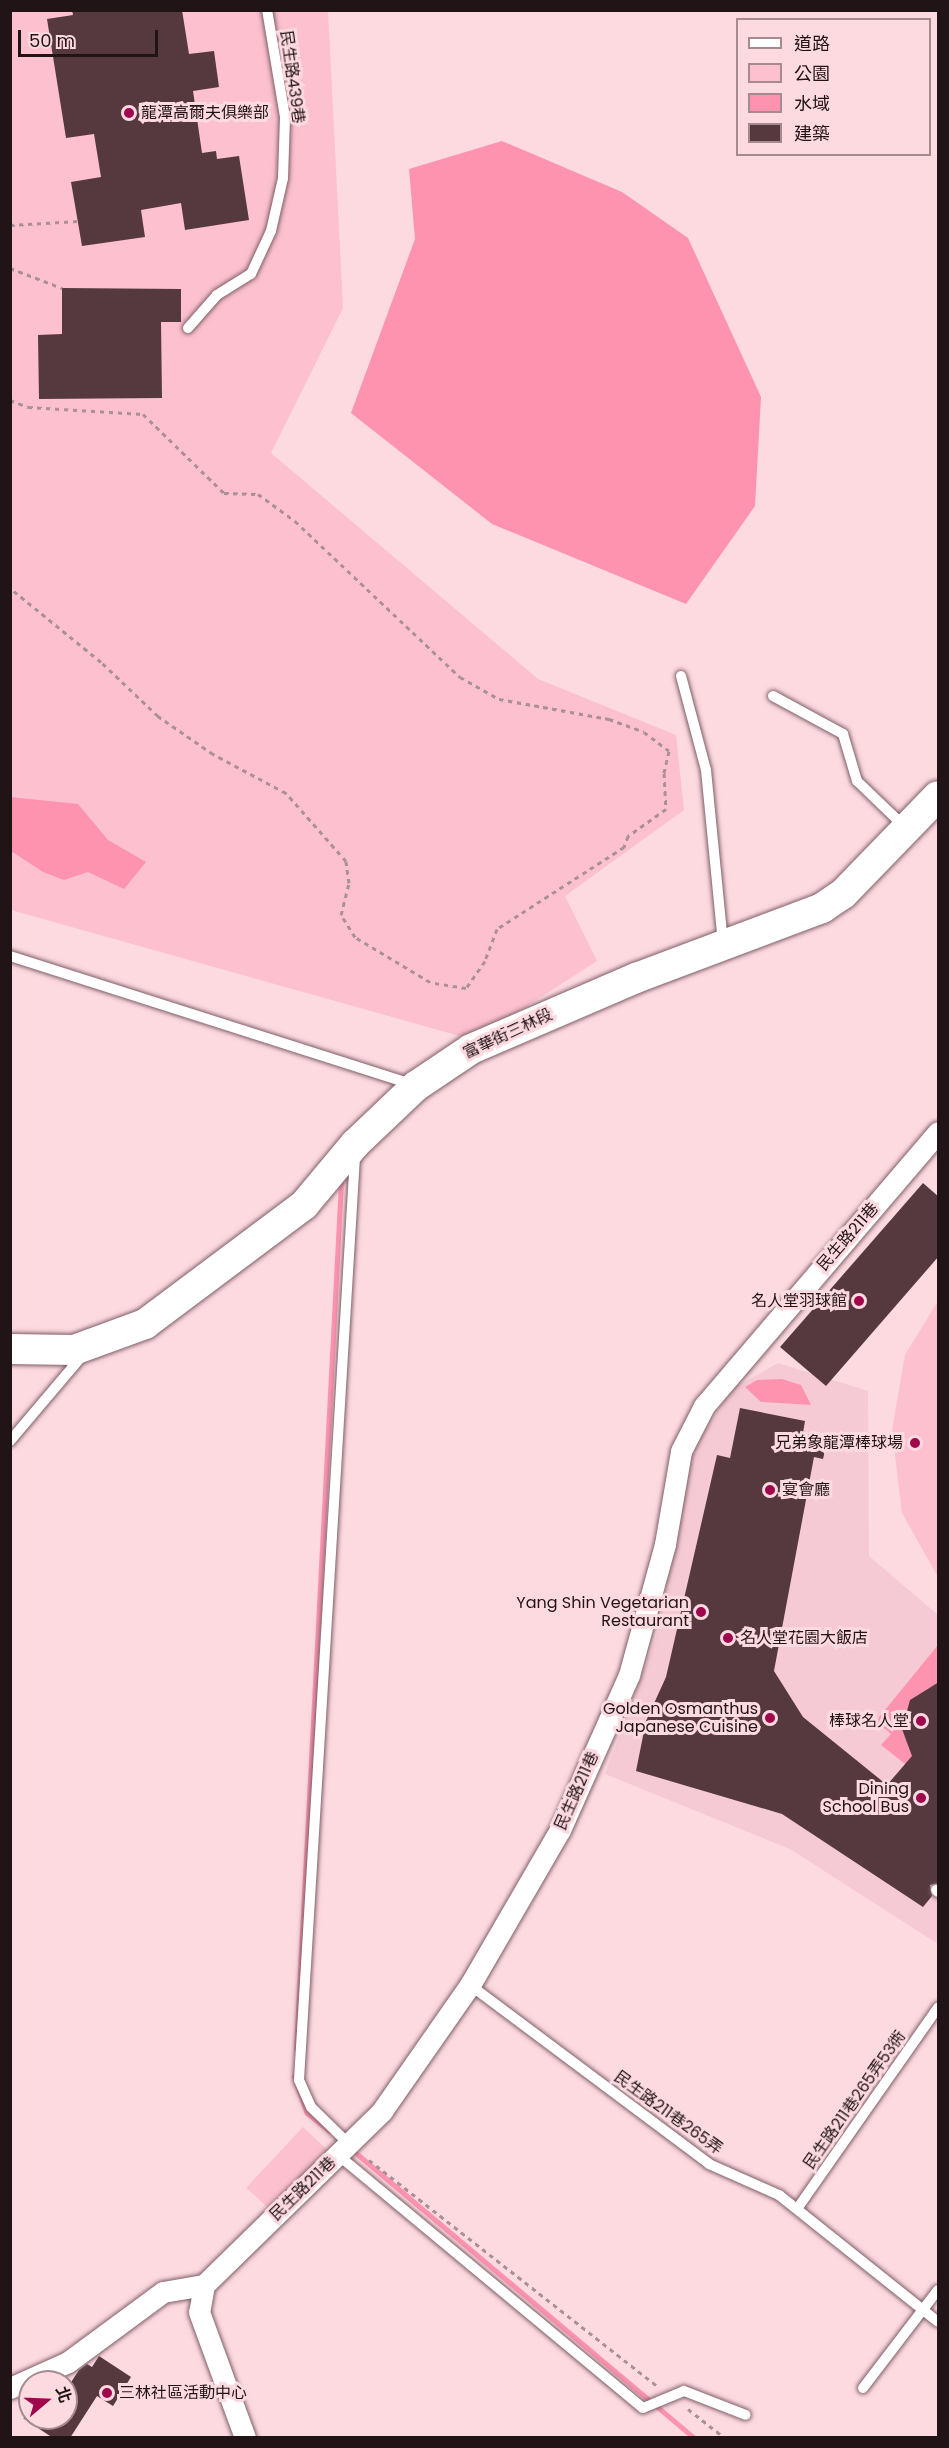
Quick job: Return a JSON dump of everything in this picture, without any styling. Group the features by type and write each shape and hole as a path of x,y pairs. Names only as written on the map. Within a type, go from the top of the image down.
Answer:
{"street":[{"name":"富華街三林段","path":"10,1349 64,1351 145,1324 234,1262 304,1205 355,1144 416,1086 471,1049 636,978 724,947 822,908 843,894 939,796"},
{"name":"民生路211巷","path":"204,2285 382,2111 470,1985 560,1830 629,1675 665,1544 681,1451 704,1406 939,1132"},
{"path":"10,2388 68,2362 163,2292 204,2285 199,2312 245,2438"}],"lane":[{"name":"民生路439巷","path":"188,328 217,295 251,274 271,231 283,178 285,117 267,10"},
{"path":"681,676 706,770 724,947"},
{"path":"773,696 843,734 856,780 907,828"},
{"path":"10,956 416,1086"},
{"path":"355,1144 299,2080 311,2107 344,2149 643,2408 684,2391 746,2415"},
{"path":"10,1441 93,1343"},
{"name":"民生路211巷265弄","path":"470,1985 709,2164 779,2195 939,2322"},
{"name":"民生路211巷265弄53衖","path":"797,2209 939,2008"},
{"path":"863,2388 939,2290"}],"path":[{"path":"10,225 78,220"},
{"path":"10,268 62,288"},
{"path":"10,400 68,411 143,414 224,493 258,494 295,520 460,676 499,699 609,719 644,732 669,751 664,773 666,809 628,836 624,847 497,929 485,961 466,988 430,982 355,937 341,915 349,883 346,861 286,793 213,754 158,716 101,662 10,588"},
{"path":"344,2149 725,2438"}],"shaded area":[{"path":"778,1363 868,1391 869,1556 938,1615 938,1944 790,1849 605,1774 658,1631 692,1451 732,1389"}],"green space":[{"path":"10,11 328,11 343,308 271,453 538,679 676,735 684,810 565,896 597,961 474,1040 11,910"},
{"name":"兄弟象龍潭棒球場","path":"938,1301 938,1577 902,1513 892,1430 905,1355"},
{"path":"303,2127 327,2150 271,2210 246,2188"}],"water":[{"path":"502,141 622,192 688,238 761,397 755,506 686,604 492,524 351,413 415,239 409,169"},
{"path":"10,797 78,804 108,840 146,862 124,889 88,872 64,880 43,872 11,851"},
{"path":"782,1379 801,1385 811,1405 761,1402 745,1387 757,1380"},
{"path":"938,1645 938,1790 881,1745 891,1734 876,1721"}],"building":[{"name":"龍潭高爾夫俱樂部","path":"72,10 182,10 189,54 214,51 219,87 193,91 202,153 216,151 217,159 239,156 249,220 185,230 181,203 141,210 145,237 82,246 71,182 101,177 94,134 66,138 47,19 73,15"},
{"path":"62,288 181,289 181,322 161,322 162,398 39,399 38,335 62,334"},
{"name":"名人堂羽球館","path":"923,1183 939,1197 939,1256 826,1386 780,1347"},
{"name":"名人堂花園大飯店","path":"740,1408 805,1421 803,1433 828,1438 823,1459 814,1457 774,1671 803,1717 887,1785 912,1756 902,1729 910,1700 939,1682 939,1883 930,1885 932,1896 923,1907 782,1814 636,1771 646,1721 666,1677 717,1455 730,1458"},
{"name":"三林社區活動中心","path":"99,2356 131,2377 113,2406 97,2396 78,2426 78,2372 87,2364 92,2367"},
{"name":"三林社區活動中心","path":"41,2430 75,2430 70,2438 53,2438"}],"waterway":[{"path":"296,2049 341,1182"},
{"path":"294,2076 307,2113 329,2131"},
{"path":"357,2154 694,2438"}],"place":[{"name":"龍潭高爾夫俱樂部","path":"129,113"},
{"name":"名人堂羽球館","path":"859,1301"},
{"name":"兄弟象龍潭棒球場","path":"915,1443"},
{"name":"宴會廳","path":"770,1490"},
{"name":"Yang Shin Vegetarian Restaurant","path":"701,1612"},
{"name":"名人堂花園大飯店","path":"728,1638"},
{"name":"Golden Osmanthus Japanese Cuisine","path":"770,1718"},
{"name":"棒球名人堂","path":"921,1721"},
{"name":"Dining School Bus","path":"921,1798"},
{"name":"三林社區活動中心","path":"107,2393"}]}
